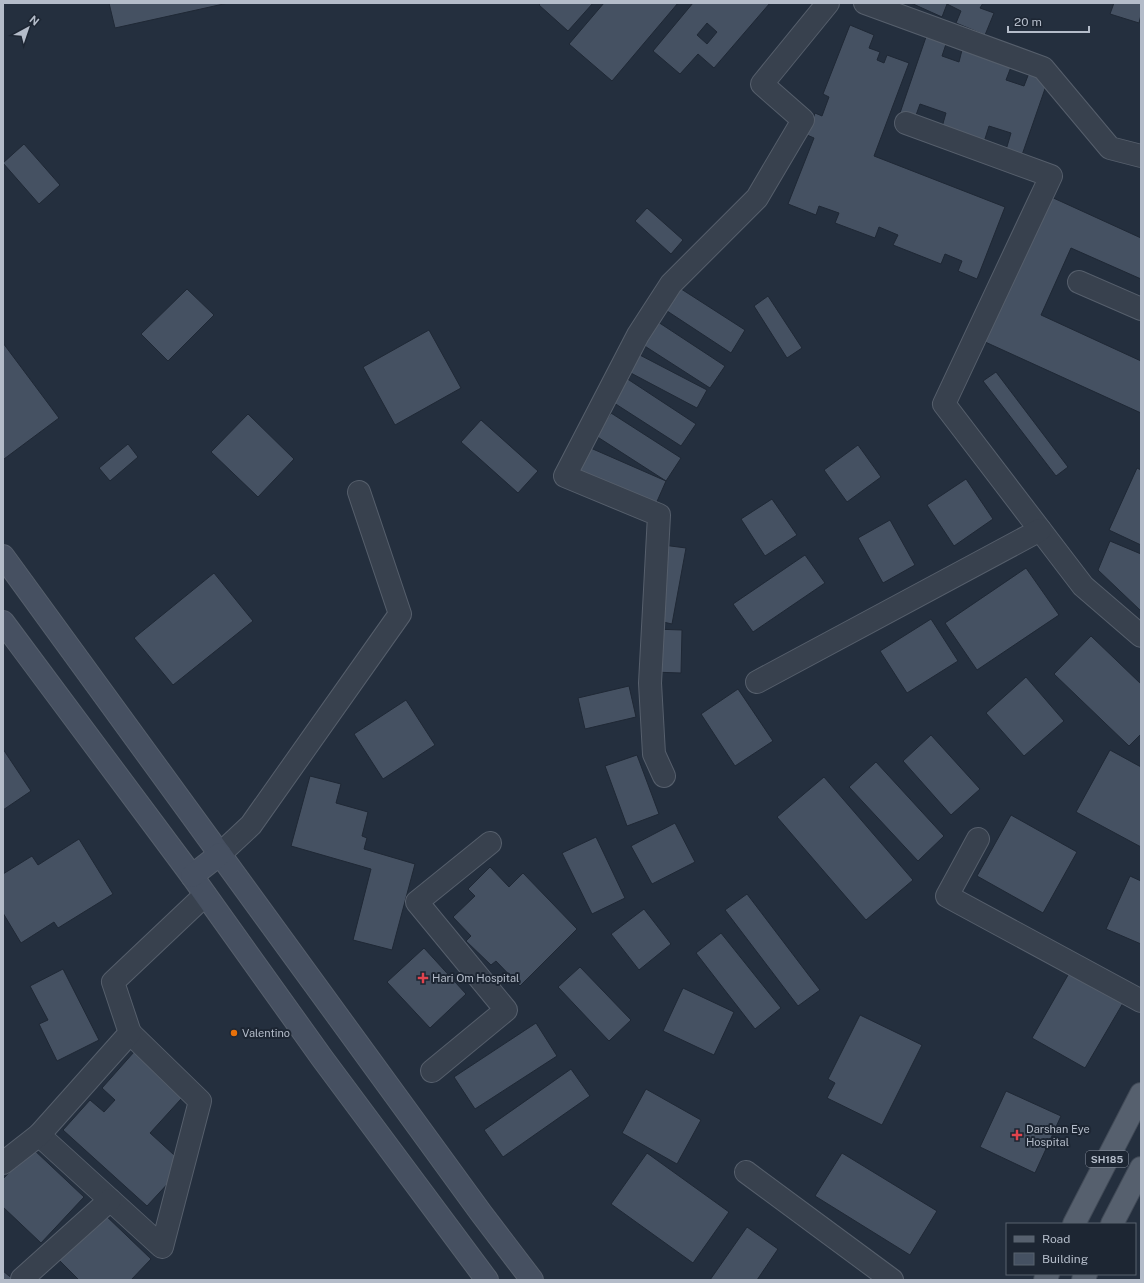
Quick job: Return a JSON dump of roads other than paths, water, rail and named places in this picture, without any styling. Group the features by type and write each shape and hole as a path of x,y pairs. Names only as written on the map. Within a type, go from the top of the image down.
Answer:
{"main road":[{"path":"3,556 481,1214 532,1280"},
{"path":"3,622 192,876 322,1058 487,1280"},
{"path":"192,876 220,854"},
{"name":"SH185","path":"1075,1223 1141,1094"},
{"name":"SH185","path":"1113,1223 1141,1168"}],"street":[{"path":"664,776 654,754 650,683 659,515 566,476 638,335 670,284 757,198 803,120 762,84 828,3"},
{"path":"865,3 1043,68 1110,148 1141,156"},
{"path":"906,123 1050,176 944,404 1083,586 1141,636"},
{"path":"1079,282 1141,309"},
{"path":"220,854 251,825 400,614 359,492"},
{"path":"756,682 1040,530"},
{"path":"978,839 947,896 1141,1001"},
{"path":"432,1071 506,1010 418,902 490,843"},
{"path":"39,1135 162,1247 200,1101 130,1033 113,982 205,895"},
{"path":"3,1163 39,1135 130,1033"},
{"path":"746,1172 892,1280"},
{"path":"22,1279 110,1200"}],"place":[{"name":"Hari Om Hospital","path":"423,978"},
{"name":"Valentino","path":"234,1033"},
{"name":"Darshan Eye Hospital","path":"1017,1135"}]}
